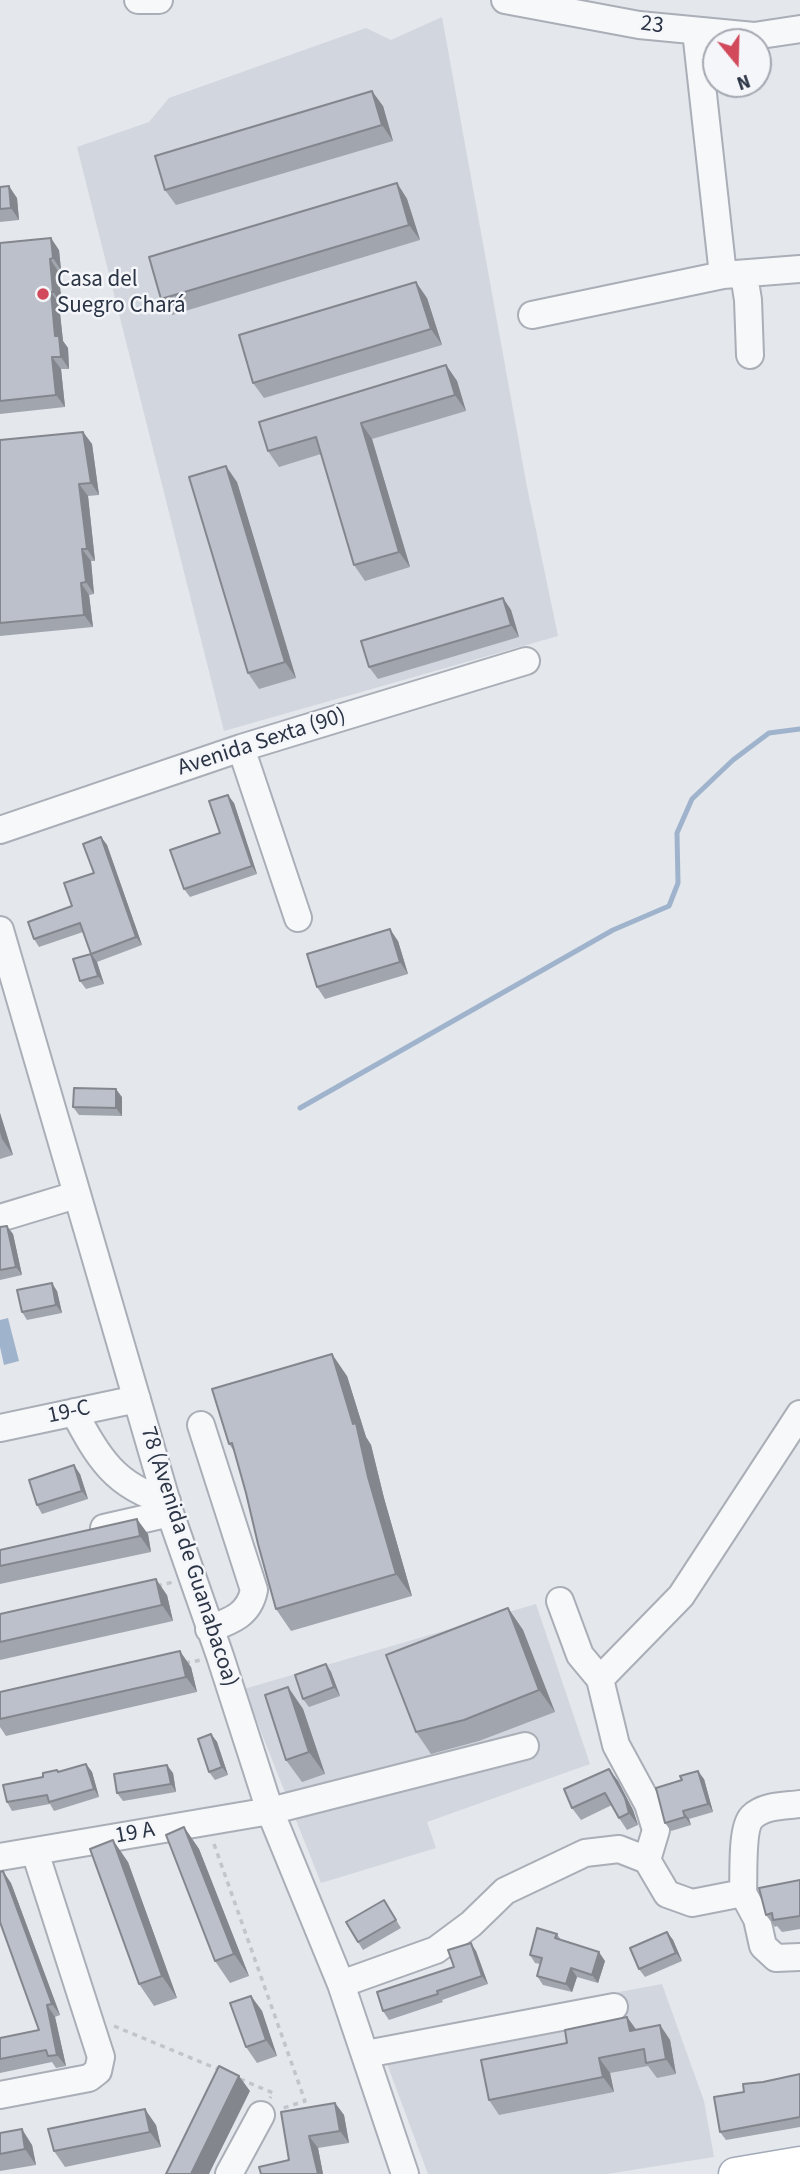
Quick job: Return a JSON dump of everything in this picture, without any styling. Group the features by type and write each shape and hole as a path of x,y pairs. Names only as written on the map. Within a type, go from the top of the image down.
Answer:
{"main road":[{"path":"735,2174 800,2163"}],"street":[{"path":"138,0 159,0"},
{"name":"23","path":"505,0 639,25 754,36 799,32"},
{"path":"696,30 734,275 748,300 750,355"},
{"path":"532,314 734,275 800,269"},
{"name":"Avenida Sexta (90)","path":"0,830 241,748 526,661"},
{"path":"241,748 298,918"},
{"name":"78 (Avenida de Guanabacoa)","path":"0,930 76,1195 192,1578 270,1811 341,1984 405,2174"},
{"path":"0,1218 76,1195"},
{"name":"19-C","path":"0,1428 138,1399"},
{"path":"74,1412 95,1452 110,1470 147,1496 169,1507"},
{"path":"600,1679 681,1596 800,1414"},
{"path":"201,1425 254,1590 251,1603 244,1612 230,1622 209,1629"},
{"path":"79,1534 169,1507"},
{"path":"560,1601 580,1655 600,1679 615,1745 648,1804 656,1830 647,1860"},
{"name":"19 A","path":"0,1857 270,1811 525,1746"},
{"path":"800,1804 769,1808 752,1817 746,1829 743,1893 757,1919 763,1946 776,1958 800,1957"},
{"path":"341,1984 436,1950 471,1924 505,1891 585,1853 619,1849 647,1860 667,1894 692,1903 743,1893"},
{"path":"0,2095 89,2078 98,2071 101,2056 35,1852"},
{"path":"366,2054 614,2007"},
{"path":"229,2174 261,2115"}],"path":[{"path":"154,1587 192,1578"},
{"path":"181,1664 220,1656"},
{"path":"206,1822 305,2101 261,2115"},
{"path":"88,2015 224,2072"},
{"path":"236,2077 273,2093 261,2115"}],"shaded area":[{"path":"442,17 527,487 558,636 224,731 77,147 149,122 169,98 366,28 391,40"},
{"path":"536,1604 590,1764 427,1822 436,1848 321,1883 244,1689"},
{"path":"662,1984 704,2101 714,2157 607,2174 428,2174 377,2037"}],"water":[{"path":"8,1318 19,1361 4,1365 0,1347 0,1320"}],"building":[{"path":"372,91 382,125 165,190 155,156"},
{"path":"397,183 409,225 161,299 149,257"},
{"path":"9,186 11,208 0,209 0,187"},
{"path":"51,238 51,292 55,336 59,336 61,357 52,357 56,395 0,401 0,243"},
{"path":"416,282 431,329 253,383 239,335"},
{"path":"446,365 455,395 361,423 399,552 354,565 316,437 268,451 259,422"},
{"path":"83,432 91,483 79,484 87,549 82,549 86,582 81,583 84,615 0,623 0,440"},
{"path":"226,466 285,662 248,673 189,477"},
{"path":"503,598 511,625 369,667 361,641"},
{"path":"228,795 252,866 184,889 170,850 220,833 209,801"},
{"path":"101,837 136,937 91,954 80,923 34,939 28,922 72,906 64,883 94,873 83,844"},
{"path":"390,929 400,962 317,987 307,954"},
{"path":"91,954 98,976 80,981 73,959"},
{"path":"74,1088 116,1089 116,1108 73,1107"},
{"path":"7,1226 16,1267 0,1270 0,1227"},
{"path":"52,1283 56,1305 22,1312 17,1290"},
{"path":"332,1354 353,1424 356,1423 368,1477 396,1574 276,1609 232,1443 229,1444 212,1389"},
{"path":"74,1465 82,1491 37,1505 29,1480"},
{"path":"137,1519 140,1536 0,1566 0,1550"},
{"path":"156,1579 162,1605 0,1642 0,1614"},
{"path":"508,1608 539,1690 464,1720 416,1732 386,1655"},
{"path":"180,1651 186,1677 0,1719 0,1692"},
{"path":"326,1664 334,1687 303,1699 295,1675"},
{"path":"288,1687 309,1752 286,1760 265,1695"},
{"path":"211,1734 222,1767 209,1772 198,1739"},
{"path":"86,1764 94,1789 49,1802 47,1795 7,1802 3,1785"},
{"path":"167,1765 171,1784 117,1793 114,1774"},
{"path":"609,1769 625,1798 629,1813 619,1818 605,1793 572,1808 564,1789"},
{"path":"698,1771 708,1804 683,1811 685,1817 665,1823 656,1788 682,1780 680,1776"},
{"path":"184,1827 234,1954 215,1961 166,1835"},
{"path":"113,1840 162,1976 139,1984 90,1849"},
{"path":"3,1871 52,2004 47,2005 57,2055 48,2056 46,2050 0,2059 0,2038 39,2030 0,1922 0,1872"},
{"path":"800,1880 800,1916 773,1920 772,1913 766,1915 759,1888"},
{"path":"384,1900 396,1920 358,1942 346,1922"},
{"path":"537,1928 557,1934 555,1938 599,1952 592,1975 571,1968 566,1984 537,1976 542,1958 530,1955"},
{"path":"667,1932 676,1953 639,1969 630,1948"},
{"path":"471,1943 482,1976 437,1991 438,1994 383,2011 377,1992 454,1967 448,1950"},
{"path":"251,1996 266,2040 246,2047 230,2003"},
{"path":"627,2017 630,2031 660,2025 666,2059 646,2063 644,2049 599,2058 603,2077 489,2100 481,2060 567,2043 565,2030"},
{"path":"219,2066 239,2076 191,2174 166,2174"},
{"path":"800,2074 800,2117 720,2132 714,2097 744,2092 743,2084"},
{"path":"335,2103 340,2131 309,2136 318,2174 261,2174 259,2167 289,2160 281,2112"},
{"path":"145,2109 150,2132 54,2151 48,2129"},
{"path":"22,2129 25,2149 0,2154 0,2133"}],"waterway":[{"path":"300,1108 613,930 669,906 678,883 677,833 692,799 733,760 769,733 800,729"}],"place":[{"name":"Casa del Suegro Chará","path":"43,294"}]}
